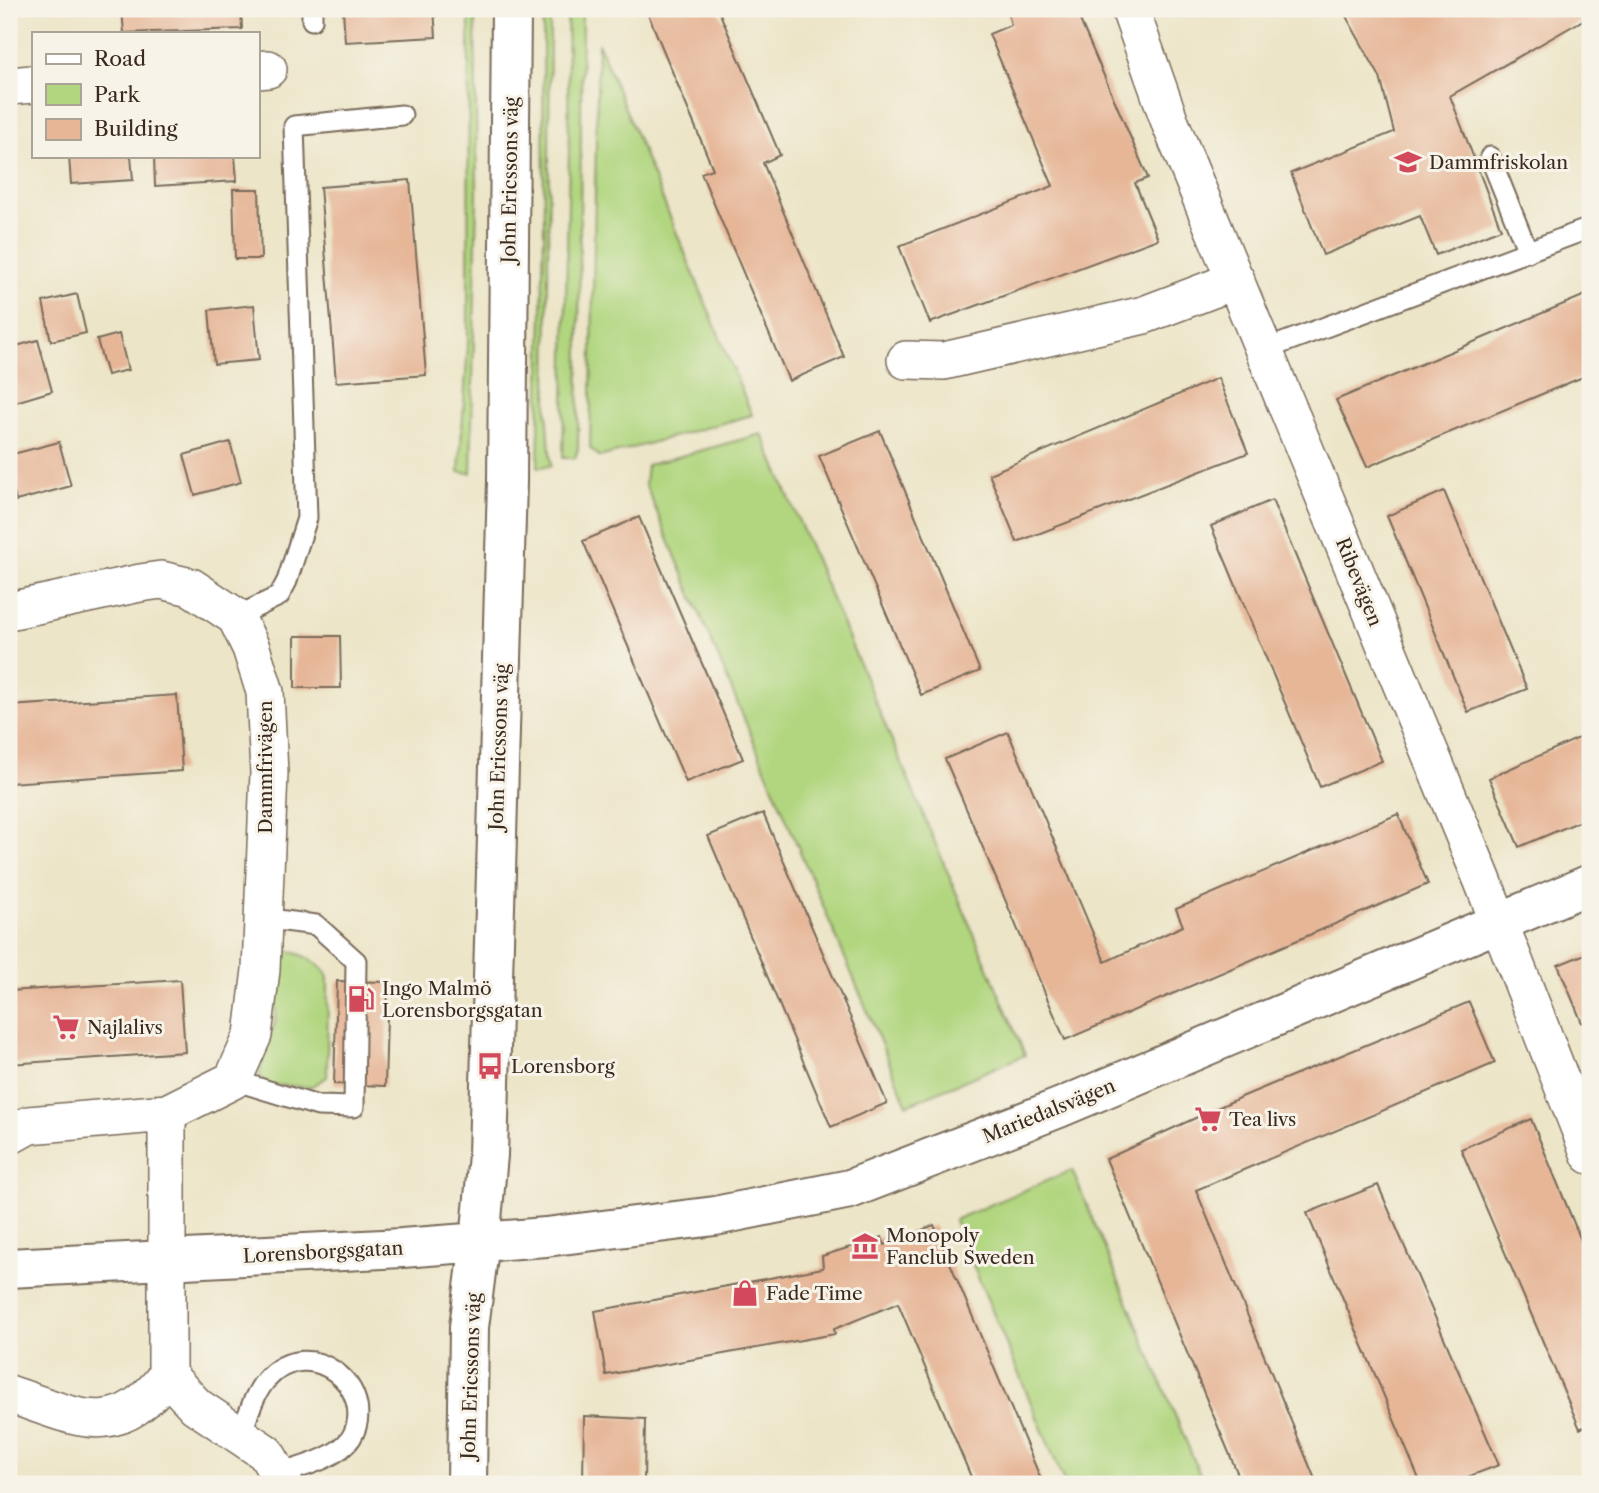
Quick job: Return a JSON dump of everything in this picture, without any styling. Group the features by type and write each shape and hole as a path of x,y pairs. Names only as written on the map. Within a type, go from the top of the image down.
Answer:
{"main road":[{"name":"John Ericssons väg","path":"467,1484 469,1327 488,1155 507,482 511,9"},
{"name":"Mariedalsvägen","path":"480,1241 715,1216 850,1189 1059,1108 1590,884"},
{"name":"Lorensborgsgatan","path":"9,1268 480,1241"}],"street":[{"name":"Ribevägen","path":"1129,9 1171,125 1498,921 1590,1155"},
{"path":"9,86 32,84"},
{"path":"906,360 944,361 1144,315 1236,280"},
{"path":"9,611 161,580 191,587 236,617"},
{"name":"Dammfrivägen","path":"233,1080 253,1035 261,970 269,773 265,692 251,648 236,617"},
{"path":"9,1136 29,1125 167,1113 233,1080"},
{"path":"9,1394 86,1420 122,1417 149,1399 167,1375 167,1113"},
{"path":"167,1375 196,1406 266,1452 282,1479"}],"lane":[{"path":"236,617 279,596 287,581 307,518 294,126 402,115"},
{"path":"1490,157 1528,251"},
{"path":"1264,350 1590,228"},
{"path":"233,1080 318,1106 354,1107 356,961 316,925 262,918"},
{"path":"241,1434 253,1402 266,1380 285,1364 308,1359 332,1368 350,1386 357,1412 351,1438 323,1460 282,1479"}],"green space":[{"path":"469,9 475,9 477,194 471,473 459,472 468,345"},
{"path":"543,9 549,9 550,24 547,409 551,466 538,467 544,236"},
{"path":"567,9 582,9 578,449 575,458 563,458 569,149"},
{"path":"598,43 752,415 600,457 590,448"},
{"path":"762,434 1025,1055 907,1105 645,484 647,465"},
{"path":"281,951 294,952 309,959 326,973 328,978 327,1077 310,1087 269,1085 260,1078 261,1058 275,1023 278,954"},
{"path":"1072,1170 1204,1484 1065,1484 954,1220"}],"building":[{"path":"9,9 13,9 14,36 9,36"},
{"path":"122,9 241,9 242,29 124,32"},
{"path":"343,9 434,9 436,37 345,42"},
{"path":"646,9 718,9 780,155 763,163 844,357 789,381 701,173 713,169"},
{"path":"1007,9 1092,9 1093,15 1080,20 1148,178 1135,183 1158,239 930,323 899,246 1053,186 989,34 1011,25"},
{"path":"1342,9 1590,9 1590,16 1450,96 1501,229 1436,255 1420,216 1323,255 1291,173 1394,132 1380,77"},
{"path":"69,158 131,158 133,180 71,184"},
{"path":"154,158 235,158 237,181 155,186"},
{"path":"410,180 426,375 336,382 320,187"},
{"path":"233,189 259,189 261,259 235,259"},
{"path":"1590,293 1590,374 1367,467 1336,400"},
{"path":"77,294 86,333 51,341 43,302"},
{"path":"254,305 259,360 214,364 209,310"},
{"path":"119,334 128,370 107,375 97,340"},
{"path":"38,340 52,391 9,404 9,348"},
{"path":"1218,378 1248,453 1017,542 989,474"},
{"path":"880,431 980,671 921,695 819,456"},
{"path":"59,442 71,486 16,501 9,472 9,455"},
{"path":"230,442 241,482 195,495 184,455"},
{"path":"1444,491 1527,689 1468,712 1387,516"},
{"path":"1272,500 1382,761 1320,787 1211,526"},
{"path":"639,517 743,759 686,782 583,541"},
{"path":"295,636 340,636 341,688 295,688"},
{"path":"177,695 182,771 9,783 9,706"},
{"path":"1008,732 1105,962 1183,926 1176,909 1398,814 1428,884 1065,1040 945,759"},
{"path":"1590,733 1590,817 1519,847 1489,778"},
{"path":"763,813 887,1103 831,1127 708,836"},
{"path":"1590,952 1590,1020 1582,1023 1558,965"},
{"path":"180,980 185,1052 9,1064 9,991"},
{"path":"337,981 388,982 385,1086 334,1084"},
{"path":"1469,1002 1495,1063 1196,1190 1317,1484 1242,1484 1106,1159 1239,1098"},
{"path":"1531,1119 1590,1262 1590,1424 1580,1429 1461,1149"},
{"path":"1378,1185 1499,1465 1449,1484 1421,1484 1307,1213"},
{"path":"934,1225 1043,1484 974,1484 898,1303 834,1329 835,1334 606,1375 595,1311 823,1268 822,1256 882,1237 885,1245"},
{"path":"584,1416 645,1419 644,1484 583,1484"}],"place":[{"name":"Dammfriskolan","path":"1408,162"},
{"name":"Ingo Malmö Lorensborgsgatan","path":"361,999"},
{"name":"Najlalivs","path":"66,1027"},
{"name":"Lorensborg","path":"490,1066"},
{"name":"Tea livs","path":"1208,1119"},
{"name":"Monopoly Fanclub Sweden","path":"865,1246"},
{"name":"Fade Time","path":"745,1293"}]}
